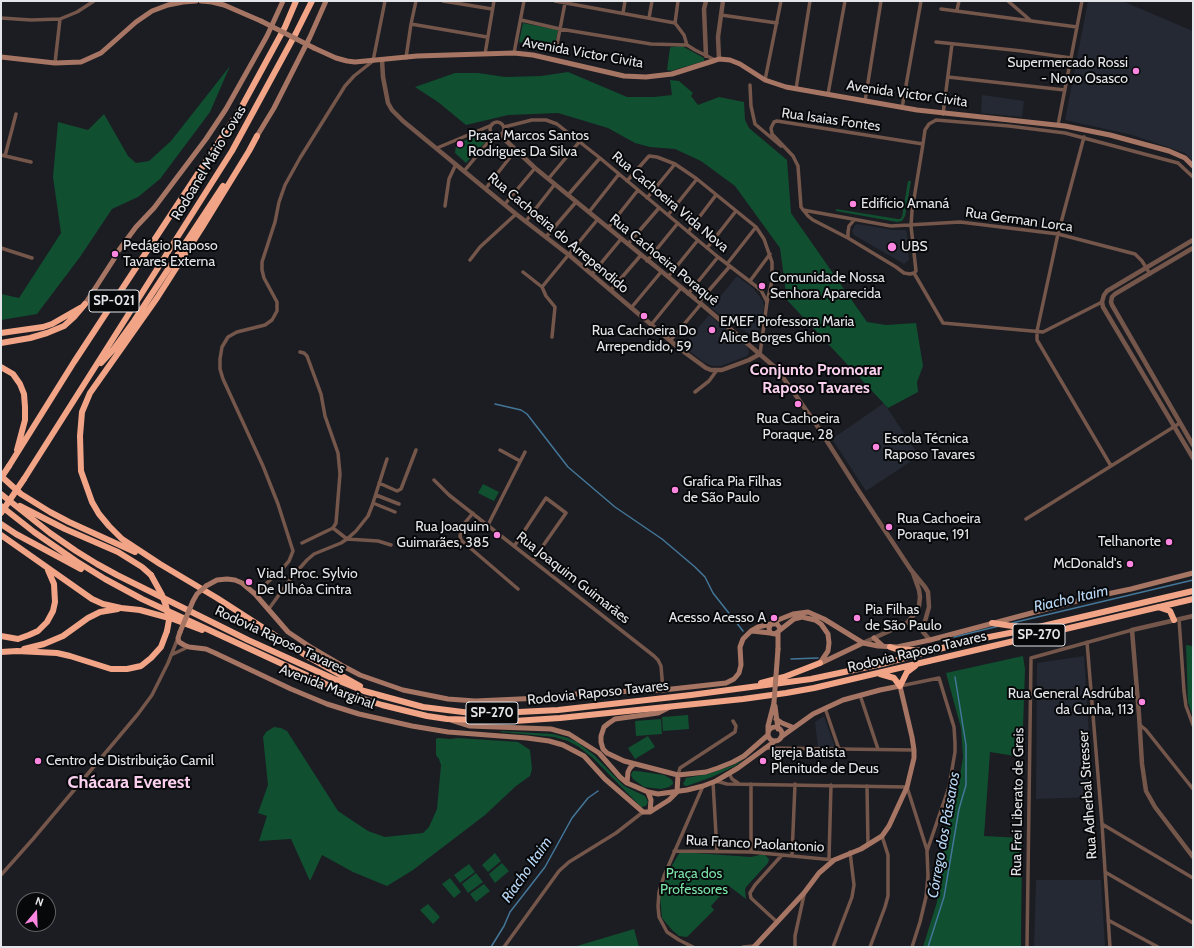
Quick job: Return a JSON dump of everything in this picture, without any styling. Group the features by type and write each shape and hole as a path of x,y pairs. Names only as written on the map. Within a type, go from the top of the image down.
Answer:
{"highway":[{"name":"Rodoanel Mário Covas","path":"1,477 74,362 241,108 285,27 296,1"},
{"name":"Rodoanel Mário Covas","path":"1,513 232,151 312,1"},
{"path":"96,366 113,350 134,321 257,136"},
{"path":"160,564 122,538 99,514 92,502 81,471 80,436 82,412 90,393 157,298 204,226 250,151 257,136"},
{"path":"1,333 43,327 52,324 65,318 85,304"},
{"path":"1,343 30,338 64,326 85,304"},
{"path":"1,367 13,374 20,384 24,394 25,420 14,457"},
{"path":"1,477 21,494 50,512 160,564 218,598 310,658 352,682 383,697"},
{"name":"Rodovia Raposo Tavares","path":"1,494 44,529 76,552 116,575 248,640 332,678 383,697 423,707 446,710 499,713 582,707 691,695 811,679 882,664 928,651 1193,591"},
{"path":"1,652 17,651 57,653 111,669 128,669 141,666 152,658 161,647 167,631 168,620 166,606 162,595 151,575 136,563 118,552 40,517 8,500"},
{"name":"Rodovia Raposo Tavares","path":"1,506 54,546 105,579 246,648 345,693 382,705 427,716 447,719 496,721 531,720 743,699 786,693 814,688 1193,599"},
{"path":"1,524 16,534 81,569 105,579"},
{"path":"1,535 92,599 103,604 140,610 173,619 246,648"},
{"path":"1,636 18,639 38,631 47,622 53,611 56,591 52,576 46,567"},
{"path":"1158,607 1170,611 1176,619"},
{"path":"17,651 44,644 63,636 88,618 100,612 121,608"},
{"path":"992,623 1030,629"},
{"path":"888,647 928,651"},
{"path":"876,673 891,677 900,686 907,672 920,662"},
{"path":"740,688 784,677 820,663"}],"main road":[{"path":"1,57 55,63 81,62 101,53 136,22 152,11 175,3 196,1"},
{"name":"Avenida Victor Civita","path":"201,1 219,2 261,21 314,48 347,61 373,61 514,53 533,55 624,76 656,77 672,74 717,60 730,60 778,85 902,108 943,114 1058,125 1110,135 1169,151 1185,158 1193,166"},
{"path":"119,250 154,208 206,139 226,109 267,36 283,1"},
{"path":"257,136 274,108 310,37 326,1"},
{"path":"85,304 114,259"},
{"name":"Rodovia Raposo Tavares","path":"179,635 197,594 216,580 235,580 242,583 255,594 288,632 342,666 360,675 386,685 427,696 455,699 496,700 541,698 585,693 663,690 723,684 732,681 737,677 740,670 741,644 743,639 751,631 758,627 772,624 785,616 800,612 808,612 824,619 863,643 888,647 930,640 1059,607 1088,598 1131,589 1193,573"},
{"path":"751,631 775,632 798,618 806,617 818,621 826,630 829,643 828,651 820,663"},
{"path":"775,632 769,629 772,624 779,626 775,632 778,649 774,702 768,726 768,734 770,739 777,739"},
{"path":"179,635 181,644 189,647"},
{"path":"874,638 888,647"},
{"path":"820,663 863,643"},
{"name":"Avenida Marginal","path":"189,647 206,649 291,689 327,704 359,714 412,726 448,732 527,738 549,741 563,745 584,756 605,779 643,812"},
{"path":"447,719 470,726 551,730 569,734 599,753 627,783 648,792 658,794 677,792 714,782 766,748 794,727 825,708 860,695 900,686 914,750 907,787 889,826 882,836 868,845 831,859 804,893 754,946"},
{"path":"774,702 776,719 781,733 777,739"},
{"path":"670,706 658,713 615,719 604,727 601,736 603,749 614,757 634,764 678,775 706,772 744,756 773,728 779,730 794,727"},
{"path":"776,719 782,723 794,727"},
{"path":"758,744 768,726"},
{"path":"627,783 628,772 634,764"},
{"path":"643,812 650,812 669,800 677,792 678,775"},
{"path":"648,792 651,798 650,812"}],"street":[{"path":"1,18 31,20 60,19 77,12 94,1"},
{"path":"255,594 283,568 292,556 293,551 278,504 263,466 223,380 220,369 222,347 228,337 237,332 265,325 272,320 277,312 277,302 264,278 262,262 275,222 279,202 285,185 296,165 345,86 354,76 373,61 384,1"},
{"path":"406,58 416,1"},
{"path":"442,1 492,9"},
{"path":"485,54 494,1"},
{"path":"514,53 524,1"},
{"path":"555,1 575,3 675,23 684,35 687,45"},
{"path":"623,13 625,1"},
{"path":"649,18 652,1"},
{"path":"675,23 678,1"},
{"path":"706,1 704,9 706,56"},
{"path":"521,20 560,29 651,44 687,45 706,56 717,60 718,37 723,1"},
{"path":"766,80 781,1"},
{"path":"796,88 810,1"},
{"path":"828,94 845,1"},
{"path":"865,101 881,1"},
{"path":"902,108 921,1"},
{"path":"957,10 959,1"},
{"path":"1008,1 1030,21"},
{"path":"1058,125 1082,1"},
{"path":"556,50 565,3"},
{"path":"941,9 1077,27"},
{"path":"721,15 777,23"},
{"path":"55,63 60,19"},
{"path":"411,24 487,37"},
{"path":"936,42 1016,50 1071,58"},
{"path":"943,114 952,44"},
{"name":"Rua Cachoeira do Arrependido","path":"382,60 388,103 392,110 403,121 465,170 516,214 569,255 670,341 706,368 717,370"},
{"path":"948,77 1065,90"},
{"path":"750,85 751,106 755,124 776,143 786,149"},
{"path":"16,114 3,155 31,162"},
{"name":"Rua Cachoeira Vida Nova","path":"504,127 526,122 546,120 557,124 580,141 718,257 761,290 767,302"},
{"path":"1102,302 1043,332 1037,330 943,323 914,273 916,271 912,211 927,126 931,122 939,120 1065,133 1178,163 1193,177"},
{"name":"Rua Isaias Fontes","path":"803,210 798,166 792,156 772,134 771,128 774,122 777,121 923,144"},
{"path":"437,148 497,122 504,127 503,132 500,135 480,130"},
{"path":"465,170 493,133 492,125"},
{"name":"Rua Cachoeira Poraquê","path":"500,135 515,151 535,168 700,303 777,369 816,424 911,570 928,592 929,607 923,632 930,640"},
{"path":"1084,138 1058,234 1037,330 1037,340 1111,466"},
{"path":"549,178 580,141"},
{"path":"486,188 515,151"},
{"path":"627,181 651,155 675,164 697,179 756,227 764,239 770,254 773,272 767,302 760,354 749,360 722,370 717,370 709,381 695,392"},
{"path":"568,195 600,158"},
{"path":"445,206 449,179 456,164"},
{"path":"647,198 675,164"},
{"path":"505,204 535,168"},
{"path":"589,212 619,174"},
{"path":"668,215 697,179"},
{"path":"526,221 555,184"},
{"path":"608,228 638,190"},
{"path":"688,232 716,195"},
{"path":"546,237 576,202"},
{"path":"628,244 659,208"},
{"path":"803,210 810,219 848,238 896,267 904,274 914,273"},
{"name":"Rua German Lorca","path":"803,210 891,226 912,226 960,222 1058,234 1132,253 1141,258 1150,274"},
{"path":"707,248 736,211"},
{"path":"470,260 480,247 516,214"},
{"path":"542,287 598,219"},
{"path":"848,238 849,226 854,220"},
{"path":"648,261 678,223"},
{"path":"670,341 729,265 756,227"},
{"path":"592,274 621,239"},
{"path":"668,277 698,240"},
{"path":"1193,240 1107,291 1102,302 1103,307 1193,458"},
{"path":"1,248 32,258"},
{"path":"1193,248 1113,296 1111,302 1160,390 1193,445"},
{"path":"750,281 770,254"},
{"path":"611,290 641,255"},
{"path":"688,294 718,257"},
{"path":"523,272 542,287 546,296 554,306 552,337"},
{"path":"631,308 661,272"},
{"path":"651,325 681,288"},
{"path":"300,352 304,353 308,360 321,394 325,416 338,453 339,461 339,497 336,523 333,528 302,543"},
{"path":"1154,393 1160,390"},
{"path":"1026,519 1180,423"},
{"path":"379,483 397,491 401,489 416,450"},
{"path":"500,450 520,461"},
{"path":"488,525 525,452"},
{"path":"268,610 306,560 314,554 347,539 356,531 368,516 387,459"},
{"name":"Rua Joaquim Guimarães","path":"434,480 449,495 654,656 661,666 663,690"},
{"path":"376,495 399,504"},
{"path":"515,546 546,498 566,513 533,560"},
{"path":"373,504 395,512"},
{"path":"473,513 463,525 460,536 461,540 518,589"},
{"path":"333,528 347,539 378,541 390,545"},
{"name":"Rua Cachoeira Poraquê","path":"863,643 907,623 916,612 919,606 920,597 919,590 911,570"},
{"path":"1087,642 1176,619 1193,616 1193,620"},
{"path":"1176,619 1185,698 1189,716 1193,725"},
{"path":"1132,630 1142,764 1146,791 1155,807 1193,857"},
{"path":"1,875 34,839 138,714 152,695 179,635"},
{"name":"Rua Frei Liberato de Greis","path":"1027,947 1031,658 1087,642"},
{"name":"Rua Adherbal Stresser","path":"1087,642 1102,824 1110,947"},
{"path":"171,655 189,647"},
{"path":"900,686 939,678 954,727 955,752 949,787 927,851"},
{"path":"860,695 878,749"},
{"path":"825,708 839,749"},
{"path":"678,775 680,768 735,732 736,726 733,721"},
{"path":"1140,725 1146,730 1193,789"},
{"path":"777,739 782,748"},
{"path":"766,748 914,750"},
{"path":"729,773 732,779 738,784"},
{"path":"717,852 714,782 727,784 907,787 927,851 928,876 926,897 912,947"},
{"path":"751,784 751,852"},
{"path":"792,855 795,784"},
{"path":"693,947 679,940 668,932 659,916 658,906 659,892 664,876 703,786"},
{"path":"831,786 831,859"},
{"path":"867,786 868,845"},
{"path":"504,947 559,871 569,862 616,833 643,812"},
{"path":"1102,824 1193,878"},
{"path":"870,947 888,896 888,855 882,836"},
{"name":"Rua Franco Paolantonio","path":"674,851 751,852 831,859"},
{"path":"833,947 852,897 854,885 850,852"},
{"path":"777,922 751,898 750,893 755,885 782,855"},
{"path":"1105,872 1193,923"},
{"path":"795,947 795,936 804,893"},
{"path":"1108,920 1158,947"},
{"path":"743,947 754,946"}],"shaded area":[{"name":"Supermercado Rossi - Novo Osasco","path":"1088,1 1122,1 1193,31 1193,161 1185,153 1132,135 1065,120"},
{"path":"982,95 1024,101 1022,117 981,113"},
{"name":"UBS","path":"857,224 893,230 905,230 907,232 909,260 904,264 854,235 852,231"},
{"path":"737,276 753,288 763,301 764,307 761,323 755,337 738,327 737,328 711,308"},
{"name":"EMEF Professora Maria Alice Borges Ghion","path":"709,315 747,346 749,352 747,356 721,366 712,366 702,361 683,346"},
{"name":"Escola Técnica Raposo Tavares","path":"884,403 919,456 866,491 832,439"},
{"path":"1084,656 1093,797 1036,799 1037,663"},
{"path":"824,716 834,747 818,747 815,722"},
{"path":"1036,880 1101,880 1105,947 1034,947"}],"green space":[{"path":"523,23 558,30 554,49 519,42"},
{"path":"682,46 704,58 704,61 671,71 667,70 670,48"},
{"path":"230,66 210,112 160,179 138,197 112,209 80,257 37,314 1,320 1,294 19,298 61,233 53,177 58,122 88,130 104,114 128,156 136,163 149,161 171,141"},
{"path":"568,72 627,97 672,95 670,80 679,81 693,93 691,96 698,105 719,97 744,102 745,120 749,128 787,160 791,213 867,322 886,325 916,323 923,366 917,382 918,392 888,408 787,300 780,248 735,186 701,161 675,149 650,147 635,143 608,128 558,113 508,115 466,125 438,102 415,87 455,73 478,73 505,77 541,76"},
{"path":"478,134 491,136 466,163 455,153 456,145"},
{"path":"908,181 911,181 905,216 902,221 897,222 836,211 836,209 900,219 902,217"},
{"path":"483,484 499,492 494,501 478,493"},
{"path":"1186,645 1193,646 1193,717 1188,702"},
{"path":"1023,656 1025,669 1022,757 990,752 984,836 1022,838 1021,947 923,947 937,902 942,848 949,815 959,782 963,757 961,728 946,673"},
{"path":"688,715 689,729 663,731 662,717"},
{"path":"661,719 662,734 636,736 635,721"},
{"path":"274,727 287,731 338,811 368,831 385,837 423,833 429,827 437,809 441,765 436,755 436,739 438,738 518,742 530,750 532,769 530,776 516,786 485,815 413,870 387,886 353,872 322,855 310,881 291,839 259,841 267,816 258,813 268,785 263,737 266,732"},
{"path":"501,731 553,734 577,742 594,755 624,786 645,796 648,802 646,806 641,807 593,758 579,747 568,741 554,737"},
{"path":"648,736 655,747 635,759 628,748"},
{"path":"746,758 735,766 712,777 687,786 683,784 686,778 708,774 734,765"},
{"path":"633,771 664,775 671,779 673,784 669,787 661,789 644,787 633,779 631,775"},
{"name":"Praça dos Professores","path":"680,852 751,857 764,854 769,859 768,863 746,887 746,899 729,886 711,906 714,910 687,937 679,936 662,918 660,897 667,874"},
{"path":"495,853 501,861 488,872 482,865"},
{"path":"502,863 509,871 495,883 489,874"},
{"path":"469,864 475,872 460,883 454,875"},
{"path":"476,873 483,882 468,893 462,884"},
{"path":"450,878 461,892 454,898 442,884"},
{"path":"484,884 490,891 476,902 470,894"},
{"path":"428,904 440,917 433,924 420,910"},
{"path":"634,929 639,947 577,946"}],"waterway":[{"path":"495,404 521,410 527,414 568,467 615,507 662,539 695,567 705,577 713,593 743,631"},
{"name":"Riacho Itaim","path":"1012,623 1193,580"},
{"name":"Riacho Itaim","path":"954,637 999,626"},
{"path":"791,659 818,658"},
{"name":"Córrego dos Pássaros","path":"928,947 944,897 959,809 966,785 966,745 955,677"},
{"name":"Riacho Itaim","path":"491,947 504,926 510,912 545,867 572,818 588,798 598,791"}],"tunnel":[{"path":"114,259 119,250"}],"place":[{"name":"Supermercado Rossi - Novo Osasco","path":"1136,71"},
{"name":"Praça Marcos Santos Rodrigues Da Silva","path":"460,144"},
{"name":"Edifício Amaná","path":"853,204"},
{"name":"UBS","path":"892,247"},
{"name":"Pedágio Raposo Tavares Externa","path":"115,254"},
{"name":"Comunidade Nossa Senhora Aparecida","path":"762,286"},
{"name":"Rua Cachoeira Do Arrependido, 59","path":"644,316"},
{"name":"EMEF Professora Maria Alice Borges Ghion","path":"712,330"},
{"name":"Rua Cachoeira Poraque, 28","path":"798,404"},
{"name":"Escola Técnica Raposo Tavares","path":"876,447"},
{"name":"Grafica Pia Filhas de São Paulo","path":"675,490"},
{"name":"Rua Cachoeira Poraque, 191","path":"889,527"},
{"name":"Rua Joaquim Guimarães, 385","path":"497,535"},
{"name":"Telhanorte","path":"1169,542"},
{"name":"McDonald's","path":"1130,564"},
{"name":"Viad. Proc. Sylvio De Ulhôa Cintra","path":"249,582"},
{"name":"Acesso Acesso A","path":"774,618"},
{"name":"Pia Filhas de São Paulo","path":"857,618"},
{"name":"Rua General Asdrúbal da Cunha, 113","path":"1142,702"},
{"name":"Centro de Distribuição Camil","path":"38,761"},
{"name":"Igreja Batista Plenitude de Deus","path":"763,761"}],"district":[{"name":"Conjunto Promorar Raposo Tavares","path":"816,379"},
{"name":"Chácara Everest","path":"129,783"}]}
